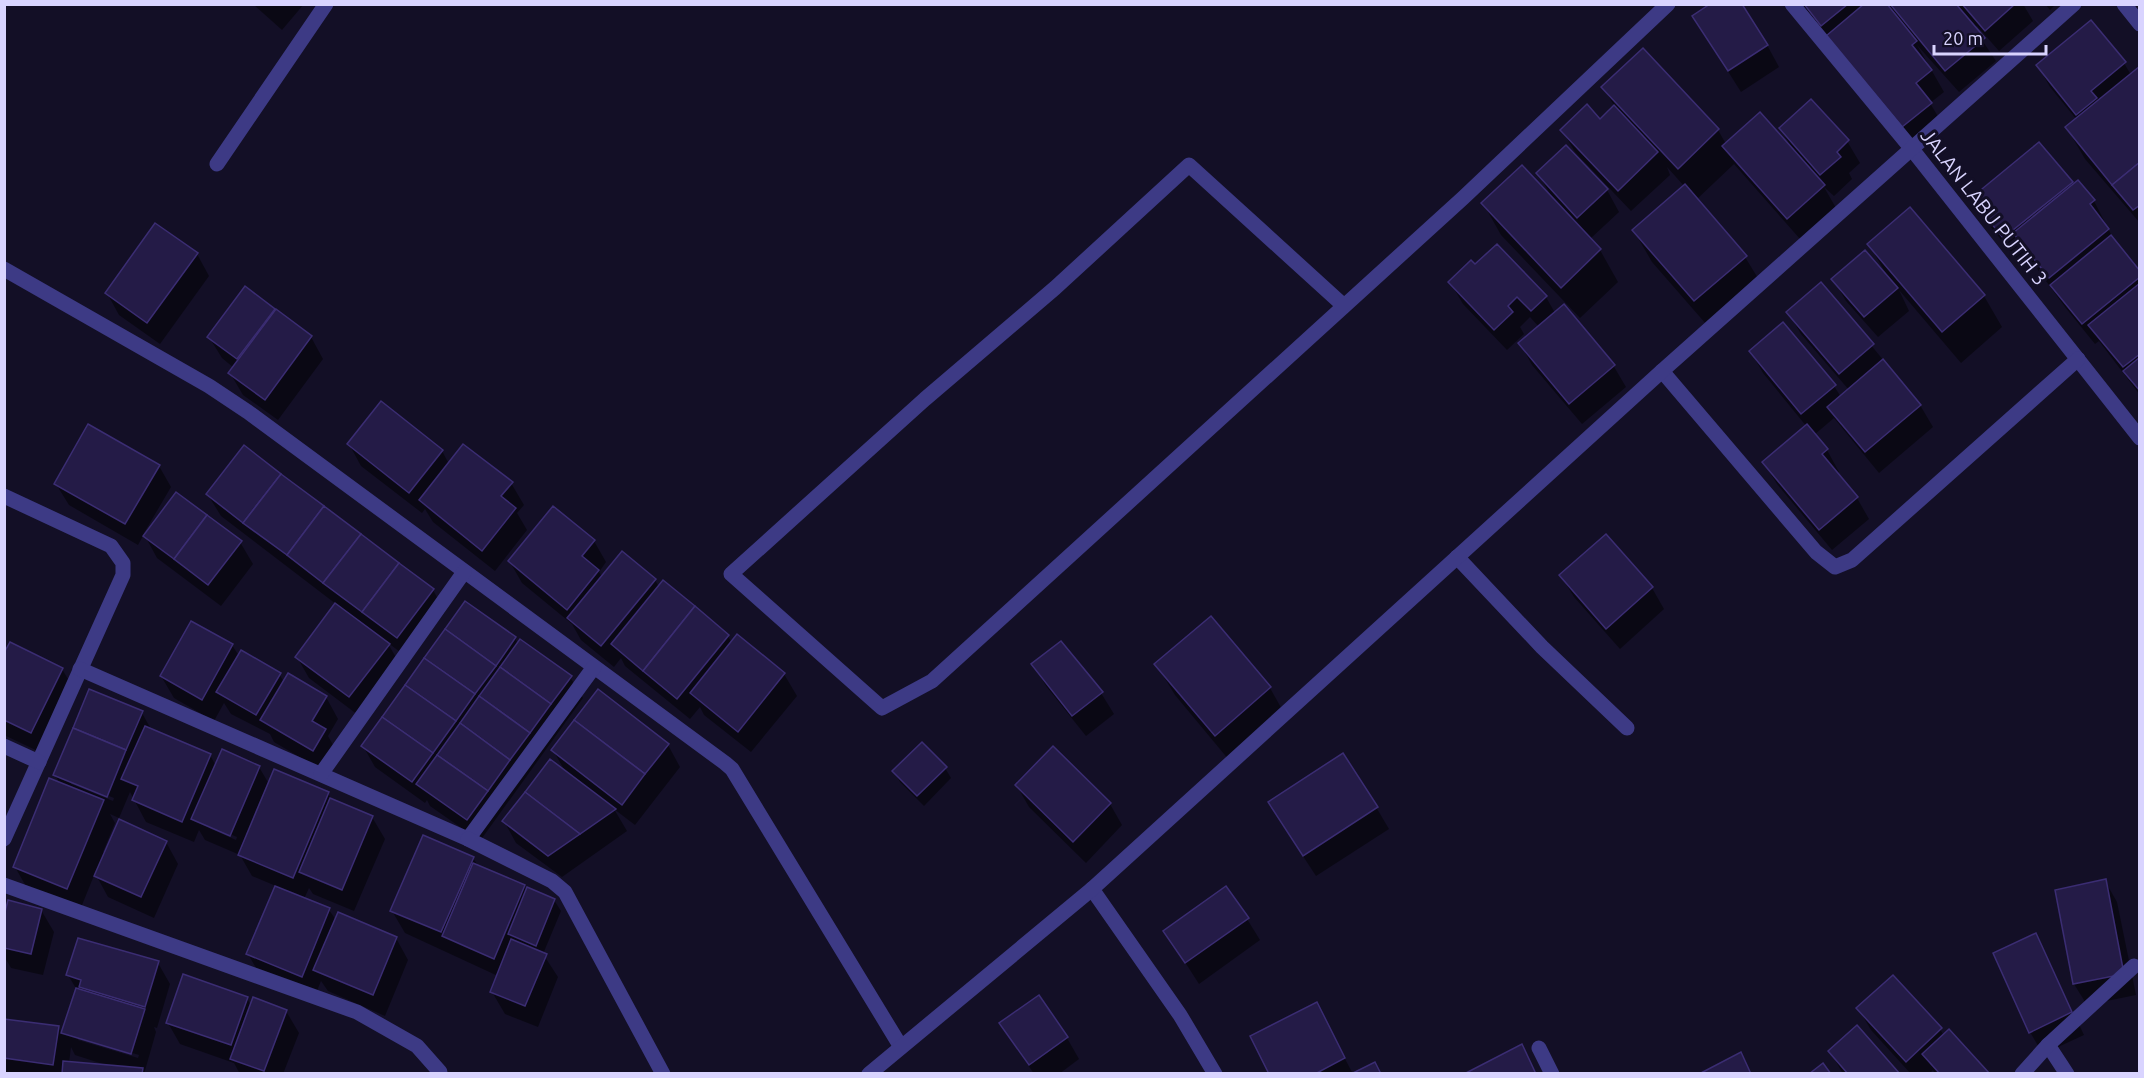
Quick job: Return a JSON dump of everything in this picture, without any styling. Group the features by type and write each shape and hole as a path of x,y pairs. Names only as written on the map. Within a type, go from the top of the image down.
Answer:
{"street":[{"path":"217,164 326,4"},
{"path":"1344,306 1188,165 1055,288 925,399 731,574 882,708 932,681 1344,306 1668,4"},
{"name":"JALAN LABU PUTIH 3","path":"1792,4 1911,148 2139,438"},
{"path":"869,1074 1092,889 1662,371 2074,4"},
{"path":"2124,4 2139,24"},
{"path":"4,269 209,386 732,769 901,1047"},
{"path":"1662,371 1816,552 1835,567 1852,560 2078,359"},
{"path":"4,496 111,546 123,563 123,574 4,839"},
{"path":"1457,557 1542,647 1627,728"},
{"path":"321,774 464,572"},
{"path":"468,839 594,667"},
{"path":"80,669 468,839 552,881 565,892 663,1074"},
{"path":"4,746 39,762"},
{"path":"4,885 357,1012 417,1046 440,1072"},
{"path":"1092,889 1180,1015 1215,1074"},
{"path":"2022,1074 2048,1045 2134,966"},
{"path":"2048,1045 2067,1074"},
{"path":"1539,1048 1552,1074"}],"building":[{"path":"1710,4 1742,4 1768,45 1728,71 1692,16"},
{"path":"1804,4 1848,4 1821,26"},
{"path":"1864,4 1887,4 1917,41 1912,45 1932,70 1916,83 1932,103 1902,127 1826,36"},
{"path":"1890,4 1956,4 1985,38 1945,71"},
{"path":"1962,4 2015,4 1985,31"},
{"path":"2091,20 2126,62 2091,91 2097,98 2076,115 2036,65"},
{"path":"1643,48 1719,129 1678,169 1601,87"},
{"path":"2140,66 2140,162 2112,185 2065,127"},
{"path":"1811,99 1849,140 1837,152 1841,157 1820,175 1779,128"},
{"path":"1587,104 1600,119 1614,105 1658,152 1618,191 1560,130"},
{"path":"1760,112 1825,185 1787,219 1722,146"},
{"path":"2039,142 2073,182 2003,238 1971,198"},
{"path":"1566,145 1608,189 1577,218 1536,173"},
{"path":"2140,162 2140,205 2133,210 2112,185"},
{"path":"1522,165 1601,249 1561,288 1481,203"},
{"path":"2078,180 2095,200 2090,204 2109,229 2049,278 2013,233"},
{"path":"1685,184 1747,256 1694,301 1632,230"},
{"path":"1910,207 1985,295 1942,332 1867,244"},
{"path":"155,223 198,253 147,323 105,293"},
{"path":"2111,235 2140,271 2140,277 2082,324 2050,285"},
{"path":"1497,244 1547,296 1531,311 1517,297 1508,306 1513,312 1494,330 1448,282 1471,260 1475,264"},
{"path":"1865,250 1898,288 1864,317 1831,279"},
{"path":"1821,282 1874,344 1839,374 1786,312"},
{"path":"2140,283 2140,354 2123,367 2088,325"},
{"path":"245,286 275,309 237,359 207,337"},
{"path":"1564,304 1615,365 1569,404 1518,343"},
{"path":"276,309 312,336 265,400 228,373"},
{"path":"1783,322 1836,385 1801,414 1749,351"},
{"path":"2140,357 2140,391 2123,371"},
{"path":"1883,359 1921,405 1865,452 1827,407"},
{"path":"381,401 443,450 409,493 347,444"},
{"path":"88,424 160,465 125,524 54,484"},
{"path":"1807,424 1828,449 1822,454 1858,497 1819,530 1762,462"},
{"path":"463,444 513,482 501,496 516,508 482,551 419,500"},
{"path":"244,445 281,474 243,523 206,494"},
{"path":"281,474 324,506 287,555 243,523"},
{"path":"176,492 207,515 174,559 143,536"},
{"path":"324,506 361,534 323,583 287,555"},
{"path":"553,506 595,540 582,556 599,570 567,610 508,561"},
{"path":"207,515 242,541 208,585 174,559"},
{"path":"361,534 399,563 362,612 323,583"},
{"path":"1606,534 1653,587 1606,629 1559,575"},
{"path":"622,551 656,579 601,646 567,618"},
{"path":"399,563 434,589 397,638 362,612"},
{"path":"663,580 695,606 643,671 611,644"},
{"path":"465,601 516,637 496,666 445,629"},
{"path":"335,603 390,644 349,697 295,657"},
{"path":"695,606 729,635 677,699 643,671"},
{"path":"1211,616 1271,687 1215,736 1154,664"},
{"path":"191,621 233,644 202,700 160,676"},
{"path":"445,629 496,666 475,694 424,658"},
{"path":"737,634 785,673 738,732 690,693"},
{"path":"520,639 572,676 551,704 500,667"},
{"path":"1061,641 1103,692 1072,716 1031,664"},
{"path":"10,642 63,668 31,733 4,720 4,653"},
{"path":"241,650 281,673 256,715 216,692"},
{"path":"424,658 475,694 456,721 405,685"},
{"path":"500,667 551,704 530,733 479,696"},
{"path":"288,673 327,696 312,721 326,729 313,751 260,720"},
{"path":"405,685 456,721 433,753 382,717"},
{"path":"89,689 143,711 126,750 73,728"},
{"path":"598,689 669,744 645,774 574,720"},
{"path":"479,696 530,733 510,760 460,723"},
{"path":"382,717 433,753 412,782 361,746"},
{"path":"574,720 645,774 622,805 551,750"},
{"path":"460,723 510,760 488,791 437,755"},
{"path":"145,726 211,754 182,822 132,800 138,786 121,779"},
{"path":"73,728 126,750 107,797 53,775"},
{"path":"922,742 947,767 917,796 892,771"},
{"path":"1053,746 1111,803 1073,842 1015,785"},
{"path":"222,749 260,766 230,836 191,819"},
{"path":"1343,753 1378,807 1303,856 1268,802"},
{"path":"437,755 488,791 467,820 416,784"},
{"path":"550,759 616,809 580,834 525,792"},
{"path":"274,769 329,792 293,878 238,855"},
{"path":"49,778 104,800 67,889 13,867"},
{"path":"525,792 580,834 548,856 502,821"},
{"path":"330,798 373,816 342,890 299,872"},
{"path":"119,819 167,841 141,897 94,876"},
{"path":"423,835 474,857 441,932 390,911"},
{"path":"473,863 525,885 494,959 442,936"},
{"path":"2106,879 2124,974 2073,984 2055,890"},
{"path":"275,886 330,908 302,977 246,954"},
{"path":"1226,886 1249,918 1185,963 1163,931"},
{"path":"527,887 555,899 536,946 508,934"},
{"path":"8,900 42,909 31,954 4,948 4,916"},
{"path":"338,912 397,937 373,995 313,970"},
{"path":"2036,933 2072,1012 2029,1033 1993,953"},
{"path":"78,938 159,961 145,1007 79,987 81,980 66,975"},
{"path":"511,939 547,954 525,1006 490,992"},
{"path":"183,974 248,997 231,1045 166,1023"},
{"path":"1893,975 1942,1028 1906,1062 1856,1008"},
{"path":"76,988 145,1009 131,1054 61,1033"},
{"path":"1039,995 1068,1037 1029,1065 999,1023"},
{"path":"253,997 287,1010 264,1071 230,1059"},
{"path":"1317,1002 1345,1058 1315,1074 1269,1074 1250,1036"},
{"path":"4,1019 59,1026 53,1065 4,1058"},
{"path":"1857,1025 1900,1074 1848,1074 1828,1051"},
{"path":"1949,1029 1990,1074 1940,1074 1922,1054"},
{"path":"1522,1044 1536,1074 1464,1074"},
{"path":"1741,1052 1751,1074 1699,1074"},
{"path":"63,1061 143,1068 142,1074 62,1074"},
{"path":"1375,1062 1381,1074 1351,1074"},
{"path":"1823,1063 1831,1074 1809,1074"}]}
